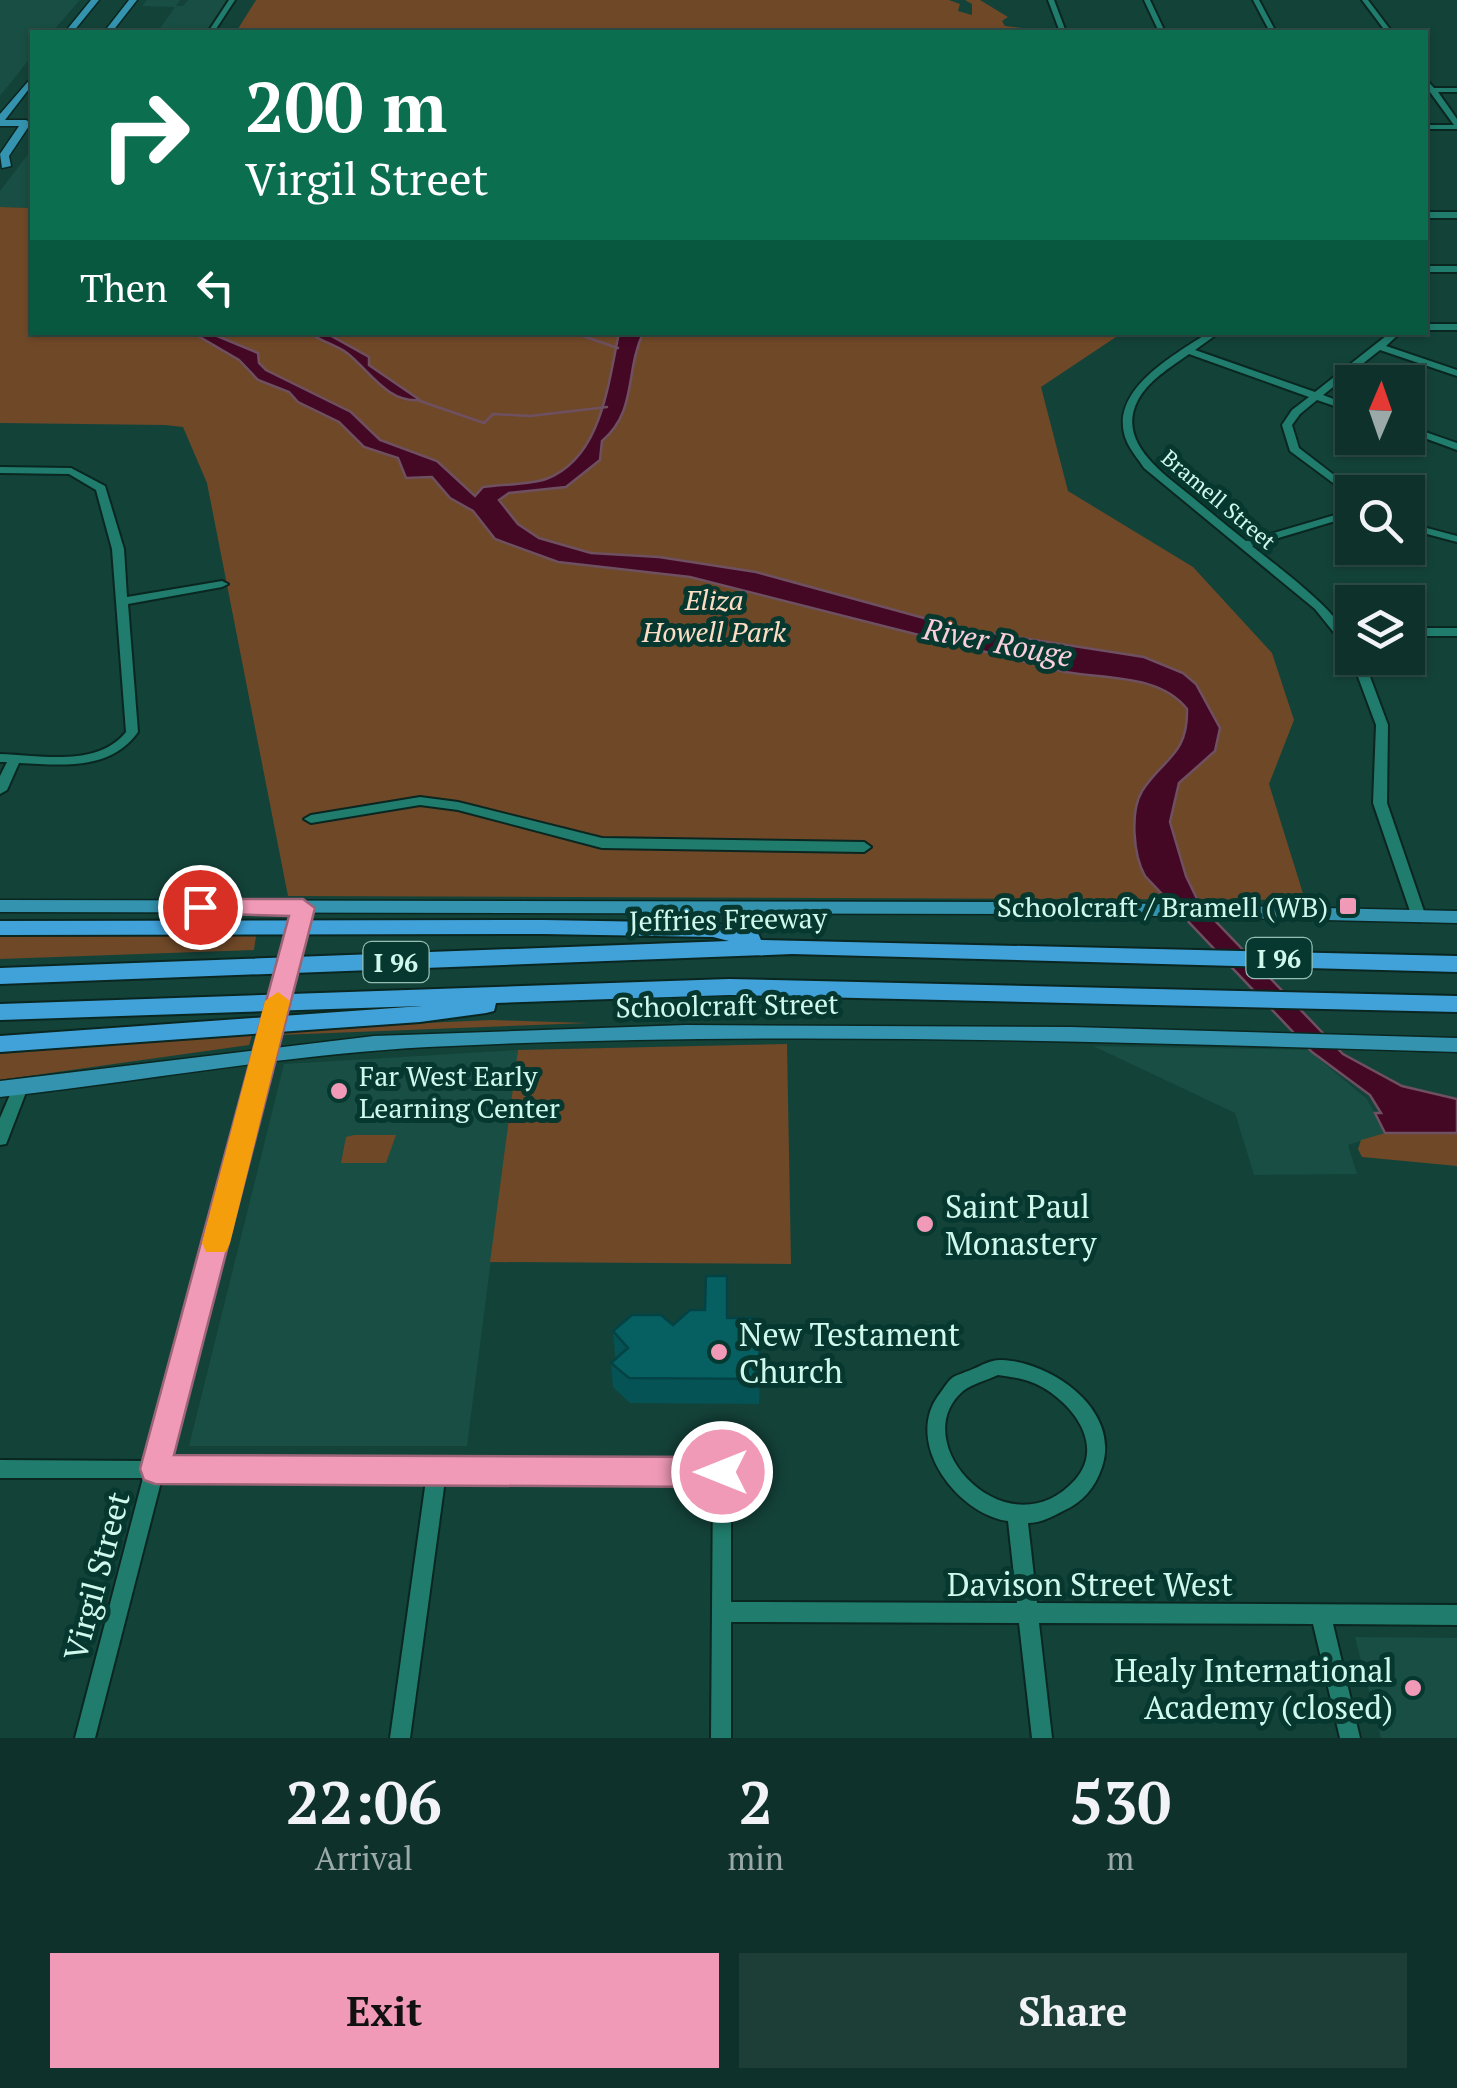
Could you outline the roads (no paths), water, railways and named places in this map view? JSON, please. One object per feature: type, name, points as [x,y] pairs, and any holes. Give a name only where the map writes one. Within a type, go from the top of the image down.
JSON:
[{"type":"highway","points":[[0,928],[694,930],[792,946]]},
{"type":"highway","name":"Jeffries Freeway","points":[[0,976],[792,946],[1457,964]]},
{"type":"highway","name":"I 96","points":[[0,1012],[606,989],[845,988],[1457,1004]]},
{"type":"highway","points":[[0,1044],[216,1025],[420,1014],[606,989]]},
{"type":"main road","points":[[70,30],[95,0]]},
{"type":"main road","points":[[119,18],[123,0]]},
{"type":"main road","points":[[110,30],[133,0]]},
{"type":"main road","points":[[0,122],[30,83]]},
{"type":"main road","points":[[0,122],[26,123],[4,156],[3,170]]},
{"type":"main road","points":[[3,170],[30,135]]},
{"type":"main road","points":[[0,906],[302,912],[1151,910],[1457,918]]},
{"type":"main road","name":"Schoolcraft Street","points":[[10,1088],[266,1044],[738,1032],[1002,1031],[1457,1044]]},
{"type":"street","points":[[212,30],[232,0]]},
{"type":"street","points":[[1051,0],[1062,30]]},
{"type":"street","points":[[1147,0],[1161,30]]},
{"type":"street","points":[[1256,0],[1273,30]]},
{"type":"street","points":[[1365,0],[1388,30]]},
{"type":"street","points":[[1429,90],[1457,90]]},
{"type":"street","points":[[1429,90],[1457,125]]},
{"type":"street","points":[[1428,127],[1457,125]]},
{"type":"street","points":[[1428,215],[1457,215]]},
{"type":"street","points":[[1428,269],[1457,269]]},
{"type":"street","points":[[1428,326],[1457,327]]},
{"type":"street","name":"Bramell Street","points":[[1212,335],[1137,392],[1127,410],[1126,430],[1148,466],[1335,621]]},
{"type":"street","points":[[1335,481],[1301,456],[1287,436],[1289,420],[1393,335]]},
{"type":"street","points":[[1378,346],[1457,373]]},
{"type":"street","points":[[1190,351],[1335,403]]},
{"type":"street","points":[[1425,435],[1457,447]]},
{"type":"street","points":[[0,470],[71,471],[96,483],[116,538],[132,732],[128,739],[99,756],[7,758],[0,790]]},
{"type":"street","points":[[1244,545],[1335,517]]},
{"type":"street","points":[[1425,531],[1457,539]]},
{"type":"street","points":[[122,601],[222,584]]},
{"type":"street","points":[[1425,632],[1457,632]]},
{"type":"street","points":[[1363,675],[1382,725],[1380,803],[1419,916]]},
{"type":"street","points":[[311,820],[420,801],[458,806],[602,844],[864,847]]},
{"type":"street","name":"Virgil Street","points":[[85,1738],[302,912]]},
{"type":"street","points":[[0,1139],[10,1088]]},
{"type":"street","points":[[997,1367],[1028,1370],[1057,1382],[1086,1413],[1093,1432],[1092,1470],[1078,1492],[1045,1511],[1017,1513],[974,1499],[951,1476],[937,1448],[938,1410],[948,1394],[978,1371],[997,1367]]},
{"type":"street","points":[[0,1469],[722,1472],[721,1738]]},
{"type":"street","points":[[400,1738],[437,1470]]},
{"type":"street","points":[[1017,1513],[1042,1738]]},
{"type":"street","name":"Davison Street West","points":[[722,1612],[1457,1615]]},
{"type":"street","points":[[1321,1615],[1350,1738]]},
{"type":"water","name":"River Rouge","points":[[196,335],[215,335],[258,353],[259,363],[266,370],[351,412],[380,440],[437,461],[475,496],[483,487],[539,481],[565,469],[591,437],[599,417],[619,335],[642,335],[626,404],[613,430],[602,441],[600,460],[566,487],[509,493],[499,500],[518,524],[539,538],[591,553],[659,557],[756,572],[964,629],[1144,657],[1183,673],[1196,684],[1220,728],[1215,751],[1179,783],[1170,822],[1186,876],[1200,905],[1343,1054],[1402,1086],[1457,1099],[1457,1133],[1385,1133],[1375,1113],[1381,1113],[1370,1095],[1312,1052],[1145,876],[1136,845],[1138,800],[1179,747],[1186,725],[1187,709],[1162,689],[1065,672],[690,577],[558,562],[495,539],[473,511],[450,498],[432,477],[406,478],[398,458],[364,447],[339,422],[298,402],[289,392],[258,380],[239,360]]},
{"type":"water","points":[[314,335],[330,335],[369,357],[369,365],[420,400],[408,400],[388,391],[347,353]]},
{"type":"waterway","points":[[580,335],[618,348]]},
{"type":"waterway","points":[[420,401],[484,423],[493,414],[530,416],[607,407]]},
{"type":"place","name":"Schoolcraft / Bramell (WB)","points":[[1348,906]]},
{"type":"place","name":"Far West Early Learning Center","points":[[339,1091]]},
{"type":"place","name":"Saint Paul Monastery","points":[[925,1224]]},
{"type":"place","name":"New Testament Church","points":[[719,1352]]},
{"type":"place","name":"Healy International Academy (closed)","points":[[1413,1688]]},
{"type":"park label","name":"Eliza Howell Park","points":[[714,615]]}]
